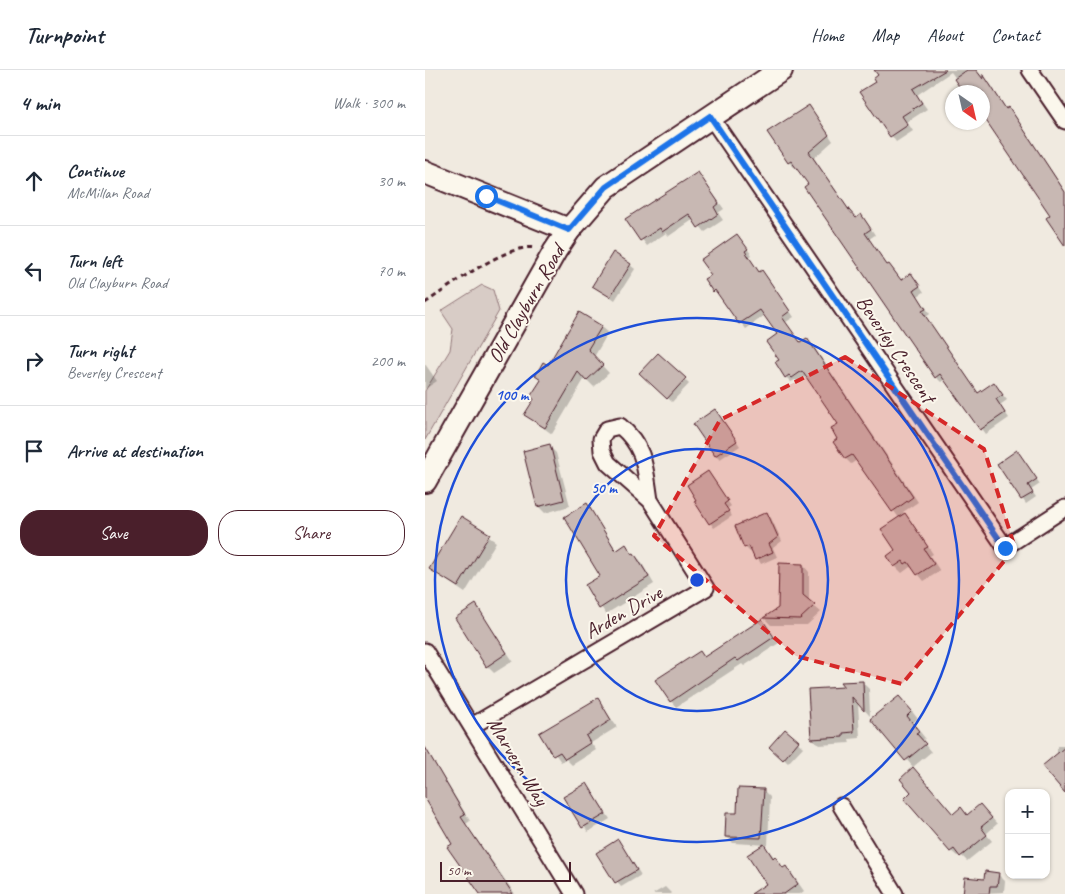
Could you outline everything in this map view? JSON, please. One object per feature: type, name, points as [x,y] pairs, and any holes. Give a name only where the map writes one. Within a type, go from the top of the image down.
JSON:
[{"type":"main road","name":"Old Clayburn Road","points":[[425,481],[555,251],[569,230],[606,187],[781,70]]},
{"type":"main road","points":[[425,172],[569,230]]},
{"type":"street","points":[[1030,70],[1065,121]]},
{"type":"street","name":"Beverley Crescent","points":[[710,116],[1005,548],[1065,508]]},
{"type":"street","name":"Arden Drive","points":[[472,726],[706,588],[650,500],[608,463],[602,451],[601,439],[607,429],[620,426],[638,444],[643,454],[650,500]]},
{"type":"street","name":"Marvern Way","points":[[425,651],[574,894]]},
{"type":"street","points":[[841,806],[895,894]]},
{"type":"path","points":[[425,303],[497,256],[530,246],[555,251]]},
{"type":"highlighted area","points":[[845,357],[984,449],[1015,548],[902,684],[796,656],[654,536],[720,420]]},
{"type":"shaded area","points":[[482,285],[493,290],[499,311],[425,440],[425,391],[450,350],[453,329],[441,311]]},
{"type":"building","points":[[874,70],[946,70],[913,89],[922,103],[902,116],[908,125],[890,137],[859,92],[875,82],[873,79],[878,75]]},
{"type":"building","points":[[967,70],[976,70],[983,79],[983,74],[1006,109],[1009,107],[1065,192],[1065,246],[1046,218],[1050,215],[990,126],[990,85],[958,85],[954,79]]},
{"type":"building","points":[[809,105],[829,135],[809,152],[849,210],[856,218],[861,214],[871,229],[865,233],[887,265],[889,264],[901,280],[911,273],[920,286],[914,290],[926,309],[922,311],[978,393],[994,382],[1003,395],[996,399],[1005,413],[980,430],[940,374],[935,378],[804,187],[808,184],[791,161],[788,163],[767,132]]},
{"type":"building","points":[[698,172],[719,203],[714,207],[718,214],[698,228],[689,214],[662,232],[660,228],[640,241],[625,219]]},
{"type":"building","points":[[737,234],[748,249],[745,251],[759,272],[762,270],[790,311],[782,317],[800,342],[807,338],[913,497],[892,512],[852,455],[845,459],[833,442],[837,439],[831,428],[838,424],[802,371],[792,378],[789,375],[785,378],[775,362],[779,360],[766,342],[777,334],[760,310],[739,324],[715,290],[713,292],[704,279],[711,275],[700,260]]},
{"type":"building","points":[[613,252],[631,264],[610,297],[592,286]]},
{"type":"building","points":[[579,312],[602,326],[588,349],[603,365],[586,381],[578,372],[545,428],[524,415],[534,399],[530,397],[541,380],[535,376],[543,362],[548,365]]},
{"type":"building","points":[[658,353],[686,378],[667,399],[639,373]]},
{"type":"building","points":[[715,409],[737,441],[715,456],[693,424]]},
{"type":"building","points":[[550,444],[564,500],[537,507],[523,451]]},
{"type":"building","points":[[1017,450],[1037,479],[1028,485],[1033,493],[1021,500],[997,464]]},
{"type":"building","points":[[708,471],[728,501],[724,504],[729,511],[709,524],[694,501],[696,500],[687,485]]},
{"type":"building","points":[[587,503],[616,551],[626,544],[649,577],[599,609],[585,585],[600,576],[564,517]]},
{"type":"building","points":[[767,512],[778,537],[769,544],[773,552],[755,560],[749,546],[744,548],[735,526]]},
{"type":"building","points":[[905,513],[928,547],[924,549],[934,564],[917,575],[908,562],[905,564],[903,561],[894,567],[887,556],[895,550],[881,529]]},
{"type":"building","points":[[461,516],[490,534],[458,587],[429,569]]},
{"type":"building","points":[[779,563],[803,564],[803,595],[815,605],[800,619],[763,618],[778,608]]},
{"type":"building","points":[[476,604],[507,653],[486,667],[455,618]]},
{"type":"building","points":[[762,619],[774,637],[738,661],[735,658],[670,702],[655,680],[700,651],[704,657]]},
{"type":"building","points":[[863,681],[864,711],[852,697],[854,732],[843,733],[843,737],[811,739],[808,689],[844,687],[840,682]]},
{"type":"building","points":[[899,696],[912,711],[907,716],[919,731],[916,733],[926,744],[905,761],[870,719]]},
{"type":"building","points":[[598,698],[611,720],[586,736],[590,743],[565,759],[560,752],[553,756],[539,733]]},
{"type":"building","points":[[785,729],[799,741],[783,760],[769,747]]},
{"type":"building","points":[[425,747],[465,815],[461,817],[513,894],[480,894],[447,847],[452,844],[425,798]]},
{"type":"building","points":[[1065,747],[1065,793],[1042,766]]},
{"type":"building","points":[[913,767],[953,814],[961,807],[967,815],[980,804],[992,818],[981,827],[987,835],[960,857],[954,849],[950,852],[904,799],[911,792],[900,779]]},
{"type":"building","points":[[587,783],[606,814],[582,828],[563,797]]},
{"type":"building","points":[[738,788],[764,789],[761,838],[725,837],[726,813],[737,813]]},
{"type":"building","points":[[618,839],[637,870],[615,883],[596,853]]},
{"type":"building","points":[[764,844],[773,858],[775,856],[783,868],[786,866],[798,884],[784,894],[751,894],[766,884],[747,855]]},
{"type":"building","points":[[985,871],[999,873],[997,886],[990,886],[989,894],[963,894],[965,877],[984,879]]},
{"type":"route","points":[[486,196],[569,230],[606,187],[710,116],[1005,548]]}]
